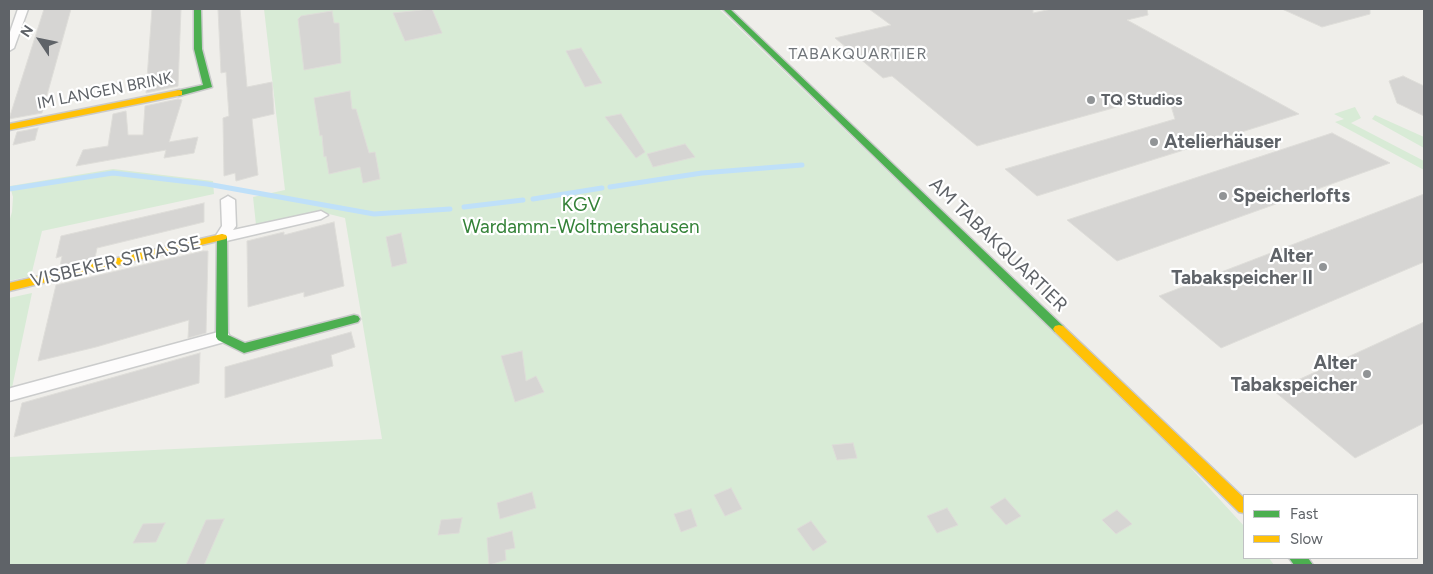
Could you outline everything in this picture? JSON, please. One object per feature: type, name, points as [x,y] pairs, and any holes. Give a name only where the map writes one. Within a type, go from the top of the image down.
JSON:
[{"type":"street","points":[[9,48],[23,9]]},
{"type":"street","name":"IM LANGEN BRINK","points":[[9,127],[208,87],[198,49],[198,9]]},
{"type":"street","name":"AM TABAKQUARTIER","points":[[726,9],[1243,506]]},
{"type":"street","name":"VISBEKER STRASSE","points":[[222,337],[222,237],[229,226],[228,200]]},
{"type":"street","name":"VISBEKER STRASSE","points":[[9,287],[321,215]]},
{"type":"street","points":[[11,395],[222,337],[244,348],[354,319]]},
{"type":"green space","name":"KGV Wardamm-Woltmershausen","points":[[264,9],[719,9],[1157,431],[1243,525],[1243,559],[1270,559],[1274,565],[9,565],[9,457],[382,439],[345,218],[317,211],[256,225],[253,197],[285,190]]},
{"type":"green space","points":[[1355,107],[1361,118],[1351,123],[1424,161],[1424,170],[1335,122],[1344,119],[1334,114]]},
{"type":"green space","points":[[1375,115],[1424,137],[1424,148],[1372,119]]},
{"type":"green space","points":[[113,169],[213,181],[214,194],[42,231],[31,276],[9,281],[9,222],[13,197],[10,186]]},
{"type":"green space","points":[[32,293],[9,402],[9,298]]},
{"type":"building","points":[[44,9],[71,9],[42,113],[9,119]]},
{"type":"building","points":[[152,9],[181,9],[178,86],[146,93]]},
{"type":"building","points":[[218,9],[240,9],[247,87],[272,82],[274,114],[252,119],[258,175],[236,181],[235,173],[224,176],[223,118],[229,116],[226,72],[221,73]]},
{"type":"building","points":[[432,9],[442,33],[405,41],[393,13]]},
{"type":"building","points":[[869,9],[1033,9],[1033,13],[1052,9],[1147,9],[1148,15],[1127,20],[1299,114],[1037,196],[1005,169],[1175,119],[1167,93],[977,146],[892,76],[883,78],[835,38],[891,25]]},
{"type":"building","points":[[1282,9],[1370,9],[1370,14],[1322,27]]},
{"type":"building","points":[[332,11],[334,23],[339,23],[341,63],[304,70],[298,19],[301,16]]},
{"type":"building","points":[[581,48],[602,83],[585,87],[566,51]]},
{"type":"building","points":[[1403,76],[1424,86],[1424,116],[1397,103],[1389,81]]},
{"type":"building","points":[[350,91],[352,109],[356,109],[369,153],[375,152],[380,179],[363,183],[360,167],[329,174],[326,156],[324,157],[322,135],[320,136],[314,98]]},
{"type":"building","points":[[178,99],[182,100],[169,142],[198,137],[194,153],[164,158],[166,150],[76,166],[83,150],[108,146],[113,114],[126,111],[128,135],[143,135],[145,106]]},
{"type":"building","points":[[621,114],[645,152],[636,158],[605,117]]},
{"type":"building","points":[[38,128],[35,140],[13,145],[17,132]]},
{"type":"building","name":"Speicherlofts","points":[[1332,133],[1390,163],[1117,261],[1067,220]]},
{"type":"building","points":[[685,144],[695,157],[653,167],[647,154]]},
{"type":"building","name":"Alter Tabakspeicher II","points":[[1424,194],[1424,262],[1221,348],[1159,296]]},
{"type":"building","points":[[204,203],[204,222],[97,248],[95,258],[60,266],[62,256],[56,258],[61,236]]},
{"type":"building","points":[[334,222],[344,286],[304,297],[304,292],[248,307],[247,241],[284,232],[284,235]]},
{"type":"building","points":[[401,233],[407,263],[392,267],[386,237]]},
{"type":"building","points":[[208,251],[206,333],[188,338],[189,320],[96,347],[38,361],[56,285]]},
{"type":"building","name":"Alter Tabakspeicher","points":[[1424,322],[1424,423],[1355,458],[1274,391]]},
{"type":"building","points":[[351,332],[355,347],[331,355],[333,366],[225,398],[225,367]]},
{"type":"building","points":[[522,351],[526,381],[536,376],[544,392],[515,402],[501,356]]},
{"type":"building","points":[[200,353],[199,383],[14,437],[22,403]]},
{"type":"building","points":[[853,443],[857,458],[837,460],[832,445]]},
{"type":"building","points":[[731,488],[742,509],[725,516],[714,495]]},
{"type":"building","points":[[532,492],[536,508],[500,519],[497,503]]},
{"type":"building","points":[[1005,498],[1021,516],[1006,525],[990,507]]},
{"type":"building","points":[[947,508],[958,525],[937,533],[927,516]]},
{"type":"building","points":[[691,509],[697,526],[681,532],[674,514]]},
{"type":"building","points":[[1117,510],[1132,524],[1116,534],[1102,520]]},
{"type":"building","points":[[462,518],[459,533],[438,535],[441,520]]},
{"type":"building","points":[[224,519],[204,565],[186,565],[206,520]]},
{"type":"building","points":[[811,521],[827,542],[813,551],[797,529]]},
{"type":"building","points":[[165,523],[156,542],[133,543],[143,524]]},
{"type":"building","points":[[512,531],[515,548],[505,550],[506,560],[489,565],[487,538]]},
{"type":"waterway","points":[[610,187],[702,173],[802,165]]},
{"type":"waterway","points":[[9,189],[113,173],[207,184],[374,214],[450,209]]},
{"type":"waterway","points":[[533,199],[602,188]]},
{"type":"waterway","points":[[464,207],[523,200]]},
{"type":"traffic: fast","points":[[179,93],[208,87],[198,49],[197,9]]},
{"type":"traffic: fast","points":[[726,9],[1059,329]]},
{"type":"traffic: fast","points":[[222,237],[222,337],[244,348],[354,319]]},
{"type":"traffic: fast","points":[[1298,559],[1305,565]]},
{"type":"traffic: slow","points":[[9,127],[179,93]]},
{"type":"traffic: slow","points":[[9,287],[222,237]]},
{"type":"traffic: slow","points":[[1059,329],[1243,506]]},
{"type":"place","name":"TQ Studios","points":[[1091,100]]},
{"type":"place","name":"Atelierhäuser","points":[[1154,142]]},
{"type":"place","name":"Speicherlofts","points":[[1223,196]]},
{"type":"place","name":"Alter Tabakspeicher II","points":[[1323,267]]},
{"type":"place","name":"Alter Tabakspeicher","points":[[1367,374]]},
{"type":"district","name":"TABAKQUARTIER","points":[[858,54]]}]
